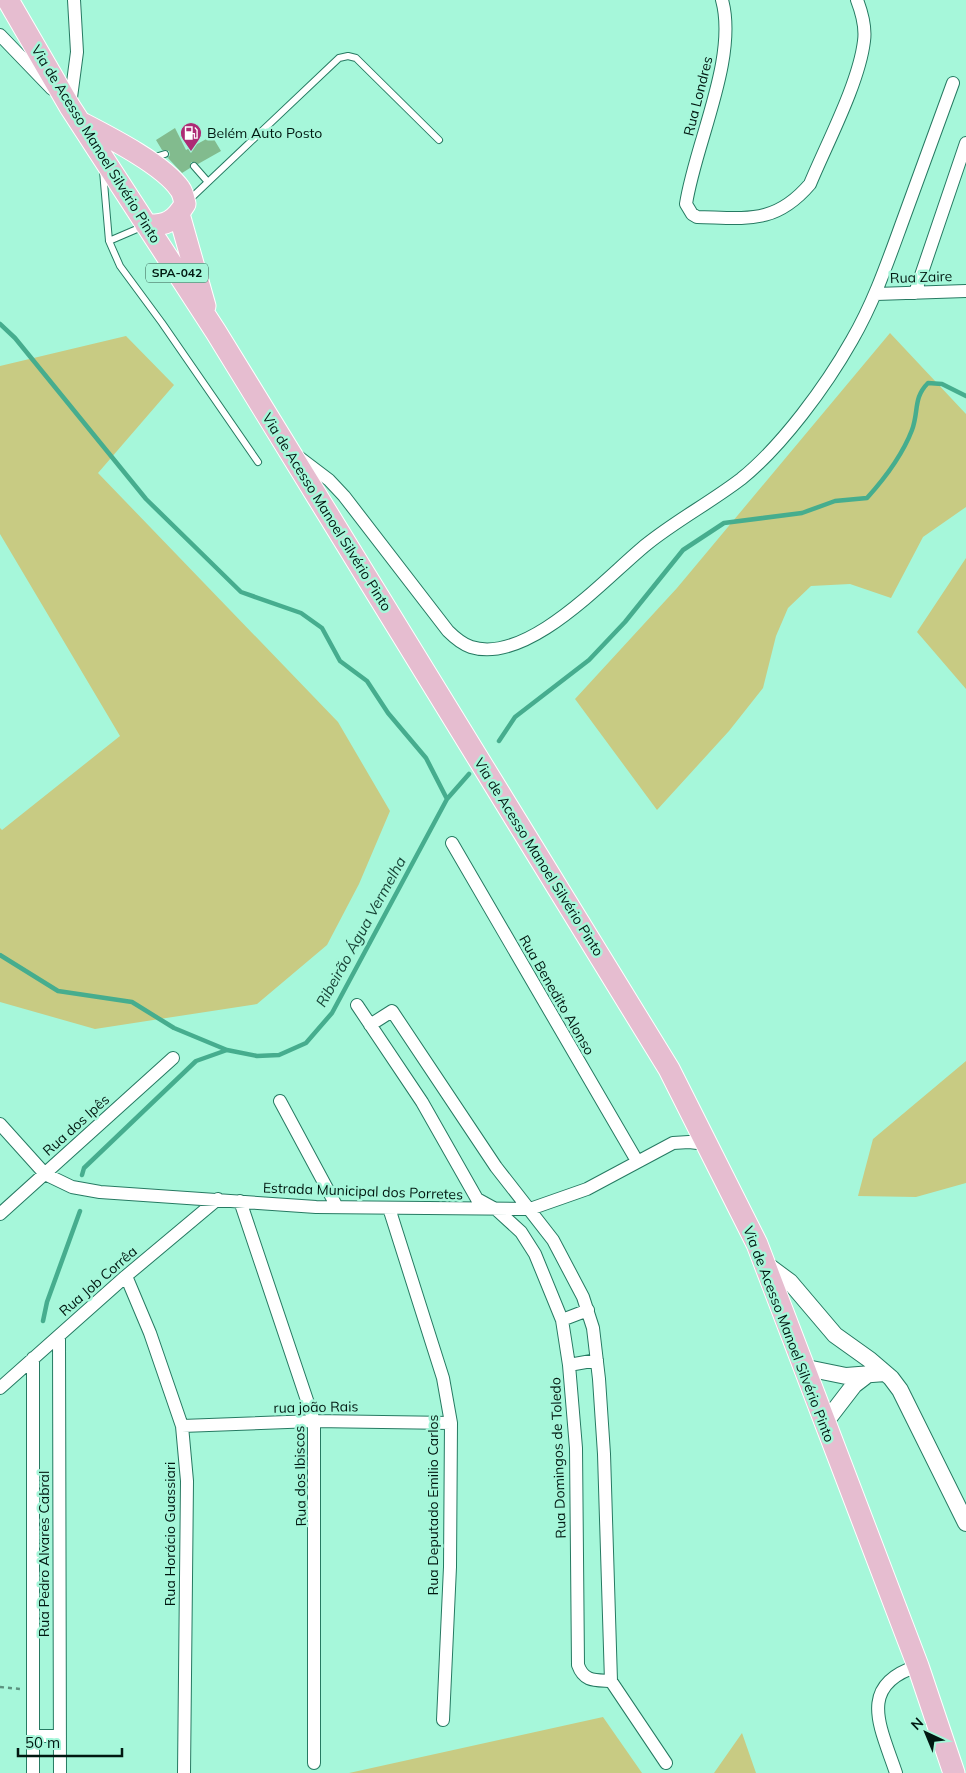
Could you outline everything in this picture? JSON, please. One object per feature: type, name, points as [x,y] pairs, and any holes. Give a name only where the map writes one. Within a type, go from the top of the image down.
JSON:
[{"type":"main road","name":"Via de Acesso Manoel Silvério Pinto","points":[[8,0],[74,114],[289,450],[656,1048],[757,1244],[802,1367],[918,1666],[954,1773]]},
{"type":"main road","points":[[74,114],[120,143],[155,157],[181,191],[182,209],[208,321]]},
{"type":"main road","points":[[146,225],[160,226],[172,222],[182,209]]},
{"type":"street","points":[[74,0],[77,52],[74,114]]},
{"type":"street","name":"Rua Londres","points":[[722,0],[726,14],[724,56],[687,198],[687,208],[697,217],[748,218],[769,214],[784,209],[799,197],[810,184],[852,85],[862,55],[864,25],[857,0]]},
{"type":"street","points":[[0,4],[34,45]]},
{"type":"street","points":[[0,35],[74,114]]},
{"type":"street","points":[[289,450],[310,464],[344,496],[448,631],[460,642],[472,647],[485,649],[524,640],[558,621],[646,544],[754,468],[799,417],[852,340],[876,294],[953,83]]},
{"type":"street","points":[[916,293],[966,144]]},
{"type":"street","name":"Rua Zaire","points":[[876,294],[966,291]]},
{"type":"street","name":"Rua Benedito Alonso","points":[[452,843],[637,1161]]},
{"type":"street","name":"Rua Domingos de Toledo","points":[[357,1005],[422,1102],[477,1199],[497,1210],[521,1232],[535,1254],[562,1320],[569,1365],[576,1448],[578,1665],[583,1676],[589,1680],[611,1681]]},
{"type":"street","points":[[370,1025],[392,1011],[496,1167],[553,1240],[568,1266],[588,1310],[593,1328],[597,1360],[604,1454],[611,1681],[666,1764]]},
{"type":"street","name":"Rua dos Ipês","points":[[0,1214],[172,1058]]},
{"type":"street","points":[[280,1101],[337,1207]]},
{"type":"street","name":"Estrada Municipal dos Porretes","points":[[0,1124],[45,1174],[72,1187],[100,1192],[337,1207],[530,1209],[587,1189],[673,1143],[706,1144]]},
{"type":"street","name":"Rua Job Corrêa","points":[[0,1388],[126,1276],[218,1199]]},
{"type":"street","name":"Rua dos Ibiscos","points":[[240,1201],[314,1421],[316,1455],[314,1763]]},
{"type":"street","name":"Rua Deputado Emilio Carlos","points":[[389,1208],[444,1378],[451,1423],[450,1567],[443,1720]]},
{"type":"street","points":[[763,1262],[790,1282],[838,1339],[885,1373],[900,1390],[966,1523]]},
{"type":"street","name":"Rua Horácio Guassiari","points":[[126,1276],[150,1334],[182,1426],[187,1481],[184,1773]]},
{"type":"street","points":[[562,1320],[588,1310]]},
{"type":"street","name":"Rua Pedro Alvares Cabral","points":[[59,1336],[60,1773]]},
{"type":"street","name":"Rua Pedro Alvares Cabral","points":[[33,1358],[33,1773]]},
{"type":"street","points":[[569,1365],[597,1360]]},
{"type":"street","points":[[802,1367],[846,1376],[885,1373]]},
{"type":"street","points":[[824,1424],[854,1385],[867,1375]]},
{"type":"street","name":"rua joão Rais","points":[[182,1426],[314,1421],[451,1423]]},
{"type":"street","points":[[896,1773],[879,1720],[879,1698],[891,1677],[918,1666]]},
{"type":"street","points":[[33,1736],[60,1736]]},
{"type":"lane","points":[[182,209],[339,58],[348,56],[356,58],[439,140]]},
{"type":"lane","points":[[102,157],[109,241],[120,266],[162,323],[230,425],[258,462]]},
{"type":"lane","points":[[194,166],[208,182]]},
{"type":"lane","points":[[109,241],[146,225]]},
{"type":"path","points":[[0,1687],[32,1689]]},
{"type":"green space","points":[[890,333],[966,414],[966,507],[923,537],[891,598],[850,584],[811,586],[788,608],[776,636],[763,688],[729,731],[657,810],[575,699],[677,588]]},
{"type":"green space","points":[[126,336],[174,385],[98,473],[338,722],[390,811],[359,884],[327,945],[257,1004],[95,1029],[0,1002],[0,828],[2,830],[120,736],[0,534],[0,366]]},
{"type":"green space","points":[[966,558],[966,689],[917,632]]},
{"type":"green space","points":[[966,1061],[966,1183],[916,1197],[858,1196],[873,1139]]},
{"type":"green space","points":[[603,1717],[642,1773],[349,1773]]},
{"type":"green space","points":[[742,1733],[756,1773],[714,1773]]},
{"type":"building","name":"Belém Auto Posto","points":[[175,128],[186,150],[212,136],[221,151],[198,164],[191,162],[190,168],[182,173],[168,158],[170,155],[169,151],[162,150],[156,140]]},
{"type":"waterway","points":[[0,324],[15,338],[146,499],[241,592],[301,613],[322,628],[340,661],[367,681],[388,713],[426,758],[447,799]]},
{"type":"waterway","name":"Ribeirão Água Vermelha","points":[[499,741],[515,717],[589,660],[625,622],[683,550],[724,523],[802,513],[835,501],[867,498],[887,474],[903,449],[912,430],[918,399],[928,383],[942,384],[966,396]]},
{"type":"waterway","name":"Ribeirão Água Vermelha","points":[[82,1175],[84,1168],[196,1061],[227,1050],[257,1056],[279,1055],[306,1043],[332,1013],[447,799],[469,774]]},
{"type":"waterway","points":[[0,955],[58,991],[132,1002],[174,1028],[227,1050]]},
{"type":"waterway","name":"Ribeirão Água Vermelha","points":[[43,1321],[47,1302],[80,1211]]},
{"type":"place","name":"Belém Auto Posto","points":[[191,152]]}]
